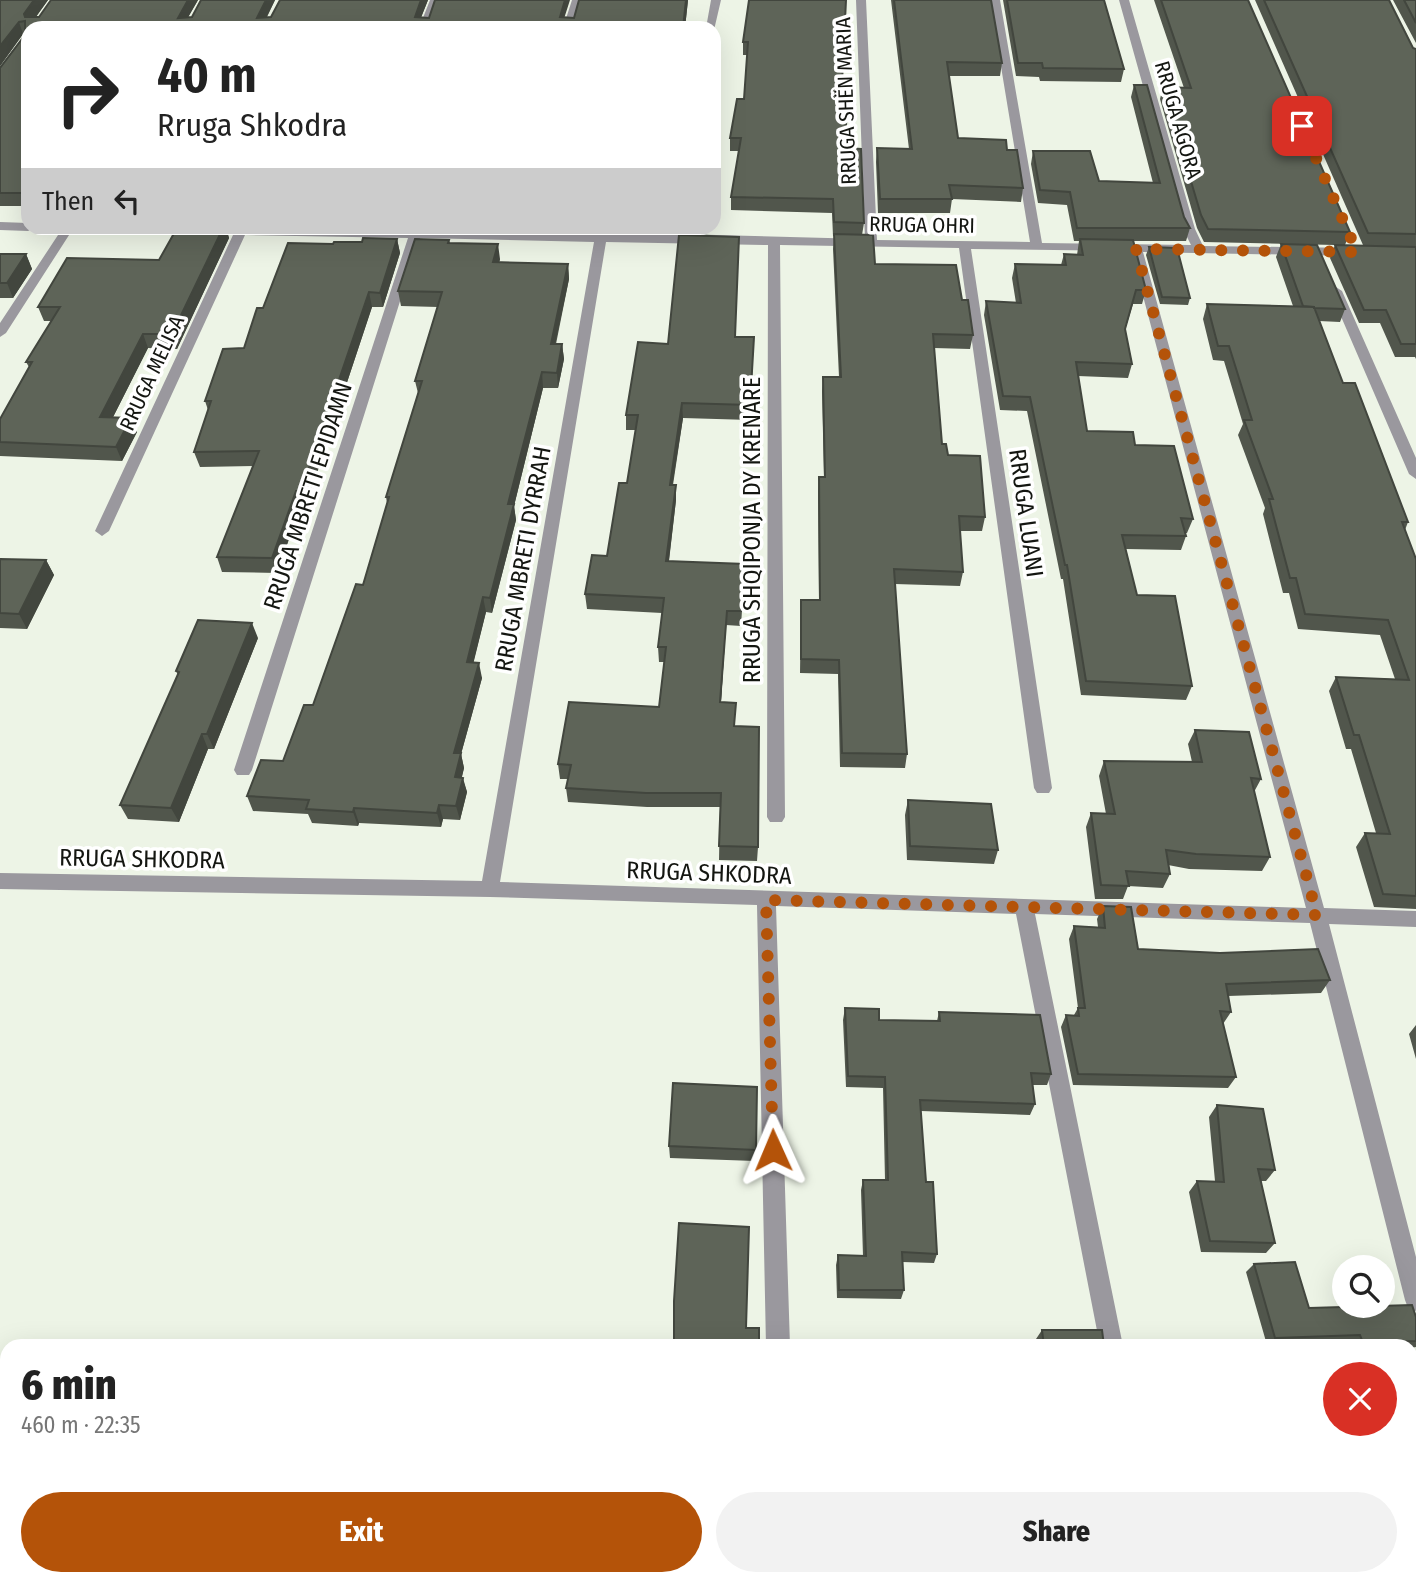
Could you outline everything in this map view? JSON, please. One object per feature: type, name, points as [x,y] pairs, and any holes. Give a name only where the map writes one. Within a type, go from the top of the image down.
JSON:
[{"type":"street","points":[[427,21],[435,0]]},
{"type":"street","points":[[570,21],[577,0]]},
{"type":"street","points":[[712,21],[716,0]]},
{"type":"street","name":"RRUGA SHËN MARIA","points":[[861,0],[871,243]]},
{"type":"street","points":[[995,0],[1037,246]]},
{"type":"street","name":"RRUGA AGORA","points":[[1124,0],[1189,229],[1199,249]]},
{"type":"street","points":[[0,226],[21,227]]},
{"type":"street","points":[[0,333],[63,235]]},
{"type":"street","name":"RRUGA MELISA","points":[[102,531],[239,235]]},
{"type":"street","name":"RRUGA OHRI","points":[[404,235],[438,235]]},
{"type":"street","name":"RRUGA OHRI","points":[[577,235],[620,235]]},
{"type":"street","name":"RRUGA OHRI","points":[[708,235],[775,242],[1199,249],[1323,263],[1363,252],[1352,239]]},
{"type":"street","name":"RRUGA MBRETI EPIDAMN","points":[[243,770],[415,236]]},
{"type":"street","name":"RRUGA MBRETI DYRRAH","points":[[489,889],[601,236]]},
{"type":"street","name":"RRUGA SHQIPONJA DY KRENARE","points":[[775,242],[776,817]]},
{"type":"street","name":"RRUGA LUANI","points":[[964,244],[1043,788]]},
{"type":"street","points":[[1136,249],[1317,915],[1416,1300]]},
{"type":"street","points":[[1323,263],[1416,474]]},
{"type":"street","name":"RRUGA SHKODRA","points":[[0,881],[489,889],[1416,919]]},
{"type":"street","points":[[766,900],[778,1339]]},
{"type":"street","points":[[1024,907],[1111,1339]]},
{"type":"building","points":[[0,0],[34,0],[24,14],[25,17],[39,17],[51,0],[188,0],[178,18],[192,17],[201,0],[266,0],[257,18],[271,17],[280,0],[421,0],[415,17],[429,18],[435,0],[565,0],[560,17],[574,18],[579,0],[686,0],[684,21],[21,21],[0,46]]},
{"type":"building","points":[[749,0],[846,0],[841,104],[847,104],[845,148],[861,149],[864,223],[834,222],[833,199],[731,197],[741,138],[730,138],[737,99],[744,99],[748,42],[743,42]]},
{"type":"building","points":[[894,0],[991,0],[1002,63],[947,62],[958,138],[1006,140],[1007,150],[1017,150],[1023,188],[949,185],[952,199],[880,199],[877,148],[912,149]]},
{"type":"building","points":[[1007,0],[1104,0],[1124,69],[1043,68],[1042,63],[1018,63]]},
{"type":"building","points":[[1161,0],[1248,0],[1350,232],[1208,229],[1201,215],[1163,87],[1191,88]]},
{"type":"building","points":[[1264,0],[1389,0],[1413,48],[1416,49],[1416,234],[1368,233]]},
{"type":"building","points":[[1404,0],[1416,0],[1416,23]]},
{"type":"building","points":[[21,40],[21,193],[0,193],[0,68]]},
{"type":"building","points":[[1134,85],[1147,85],[1184,217],[1190,228],[1077,228],[1070,192],[1040,190],[1033,151],[1090,151],[1099,181],[1160,183]]},
{"type":"building","points":[[834,234],[873,235],[875,264],[956,265],[962,300],[968,300],[973,335],[933,334],[942,444],[946,444],[948,455],[980,456],[985,517],[959,516],[963,572],[894,569],[907,754],[842,753],[839,660],[801,659],[801,600],[820,600],[819,477],[825,477],[823,377],[841,377]]},
{"type":"building","points":[[173,235],[220,235],[172,334],[143,334],[100,417],[131,418],[116,447],[0,442],[0,419],[32,362],[26,362],[60,307],[38,307],[67,258],[159,260]]},
{"type":"building","points":[[679,235],[739,237],[735,337],[754,337],[750,405],[682,403],[670,485],[676,485],[666,561],[745,564],[741,611],[727,611],[720,702],[736,703],[734,726],[759,727],[758,847],[719,846],[721,793],[646,793],[566,788],[571,765],[558,764],[569,702],[659,707],[666,647],[658,647],[664,598],[585,594],[592,555],[607,556],[619,483],[627,483],[638,415],[626,415],[638,342],[668,344]]},
{"type":"building","points":[[363,238],[397,239],[380,293],[369,292],[301,491],[296,491],[272,558],[217,557],[259,451],[194,452],[211,401],[205,401],[223,349],[244,348],[257,308],[263,308],[288,243],[333,244],[362,242]]},
{"type":"building","points":[[415,239],[498,244],[493,262],[568,264],[551,344],[562,344],[557,373],[542,372],[508,504],[514,504],[490,598],[483,597],[467,662],[479,663],[454,753],[461,753],[455,777],[463,778],[456,806],[439,805],[437,813],[354,808],[353,812],[306,809],[309,800],[247,796],[261,760],[283,761],[304,705],[313,705],[356,584],[363,585],[389,497],[386,497],[422,381],[415,381],[442,292],[398,291]]},
{"type":"building","points":[[1080,239],[1133,240],[1146,290],[1136,290],[1125,329],[1132,364],[1076,362],[1087,431],[1133,432],[1135,445],[1174,446],[1193,519],[1181,518],[1186,536],[1122,535],[1137,595],[1175,596],[1192,686],[1086,681],[1067,565],[1030,397],[1003,396],[986,301],[1021,303],[1015,264],[1066,265],[1064,254],[1083,255]]},
{"type":"building","points":[[1281,244],[1317,245],[1345,309],[1303,306]]},
{"type":"building","points":[[1335,245],[1416,247],[1416,344],[1401,344],[1386,310],[1364,310]]},
{"type":"building","points":[[1149,247],[1177,248],[1190,298],[1162,297]]},
{"type":"building","points":[[0,254],[26,254],[7,283],[0,283]]},
{"type":"building","points":[[1207,304],[1314,307],[1343,383],[1355,383],[1408,522],[1402,522],[1416,559],[1416,896],[1383,894],[1365,833],[1390,834],[1359,735],[1354,735],[1336,677],[1409,680],[1388,620],[1305,614],[1296,578],[1290,578],[1269,499],[1273,499],[1244,420],[1252,420],[1229,346],[1218,346]]},
{"type":"building","points":[[0,559],[46,560],[19,614],[0,613]]},
{"type":"building","points":[[198,620],[252,623],[207,734],[202,734],[171,808],[120,805],[179,672],[176,671]]},
{"type":"building","points":[[1195,730],[1249,732],[1261,779],[1251,778],[1270,857],[1166,850],[1170,874],[1126,871],[1129,886],[1101,885],[1091,813],[1115,814],[1104,761],[1202,762]]},
{"type":"building","points":[[908,800],[991,804],[998,850],[910,846]]},
{"type":"building","points":[[1103,906],[1131,907],[1138,949],[1220,953],[1318,949],[1330,980],[1226,984],[1231,1012],[1220,1011],[1236,1077],[1078,1074],[1066,1015],[1079,1016],[1078,1008],[1085,1008],[1074,926],[1105,928]]},
{"type":"building","points":[[845,1008],[879,1009],[879,1020],[940,1021],[939,1012],[1040,1015],[1051,1074],[1031,1073],[1035,1104],[920,1100],[926,1182],[933,1182],[937,1254],[902,1252],[904,1290],[839,1290],[838,1255],[866,1256],[863,1180],[888,1180],[885,1077],[848,1076]]},
{"type":"building","points":[[673,1083],[757,1087],[756,1150],[669,1146]]},
{"type":"building","points":[[1217,1105],[1263,1109],[1275,1170],[1258,1169],[1275,1243],[1210,1241],[1197,1181],[1224,1182]]},
{"type":"building","points":[[679,1223],[749,1227],[746,1328],[759,1328],[759,1339],[674,1339]]},
{"type":"building","points":[[1295,1262],[1309,1308],[1332,1307],[1332,1318],[1395,1318],[1395,1305],[1412,1305],[1416,1317],[1416,1339],[1362,1339],[1360,1335],[1275,1338],[1254,1264]]},
{"type":"building","points":[[1042,1330],[1102,1330],[1103,1339],[1043,1339]]},
{"type":"route","points":[[773,1150],[766,900],[1317,915],[1136,249],[1357,252],[1302,126]]}]
